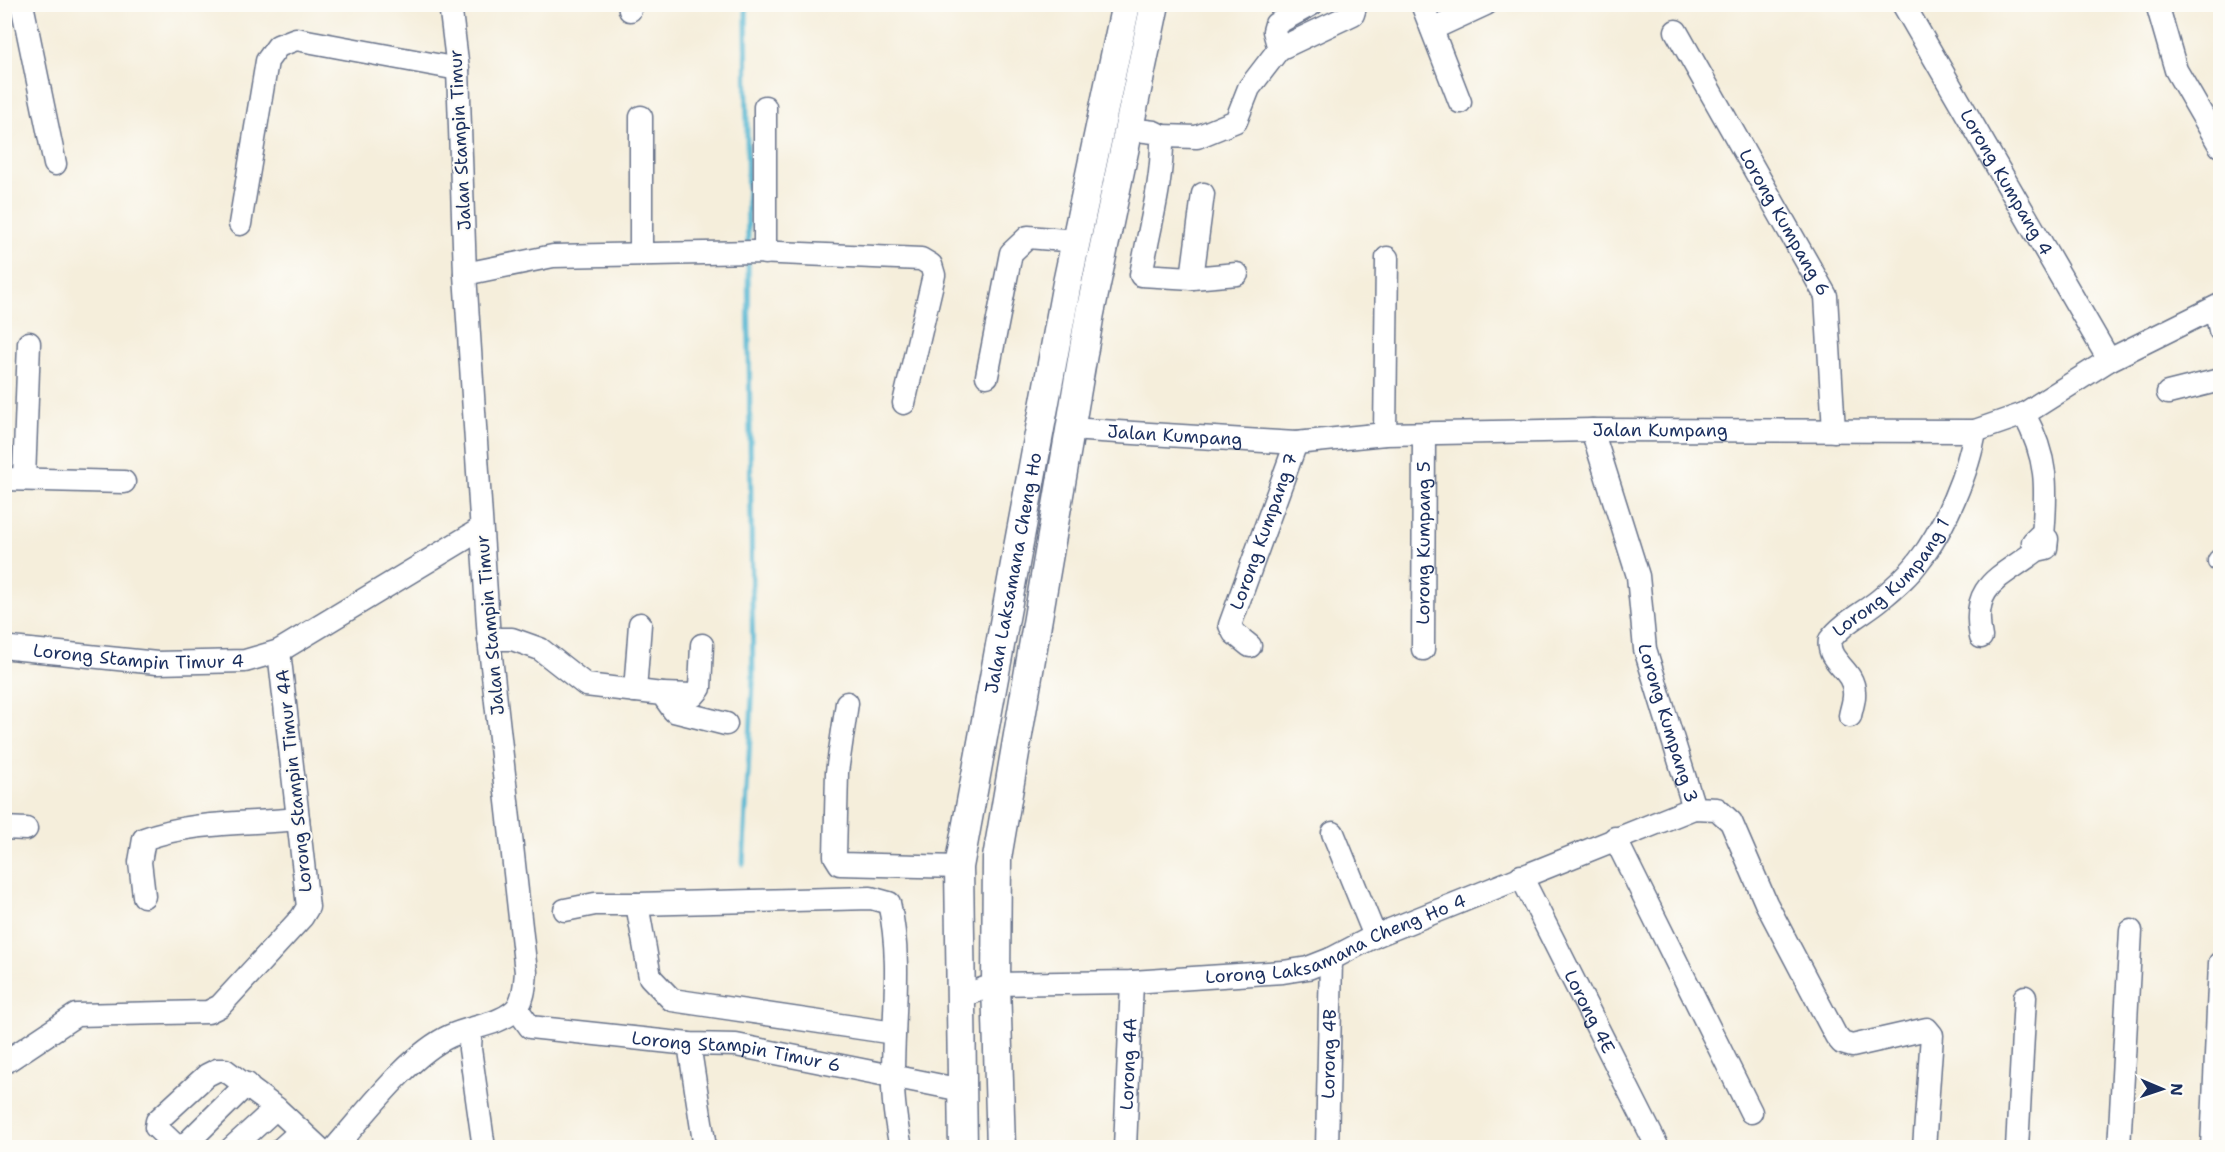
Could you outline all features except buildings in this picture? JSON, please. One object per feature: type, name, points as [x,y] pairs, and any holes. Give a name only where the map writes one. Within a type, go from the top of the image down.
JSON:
[{"type":"main road","name":"Jalan Laksamana Cheng Ho","points":[[963,1148],[963,996],[959,867],[1076,241],[1126,4]]},
{"type":"main road","name":"Jalan Laksamana Cheng Ho","points":[[1001,1148],[996,984],[997,858],[1022,723],[1090,313],[1155,4]]},
{"type":"street","points":[[22,4],[55,164]]},
{"type":"street","name":"Jalan Stampin Timur","points":[[450,4],[458,69],[465,274],[489,639],[525,954],[524,991],[517,1009]]},
{"type":"street","points":[[1280,49],[1274,31],[1276,24],[1312,4]]},
{"type":"street","points":[[1129,129],[1154,132],[1162,136],[1197,137],[1236,122],[1249,88],[1280,49],[1353,14],[1356,4]]},
{"type":"street","points":[[1422,4],[1460,102]]},
{"type":"street","points":[[1432,29],[1486,4]]},
{"type":"street","name":"Lorong Kumpang 4","points":[[1903,4],[2109,360]]},
{"type":"street","points":[[2157,4],[2176,70],[2220,146]]},
{"type":"street","name":"Lorong Kumpang 6","points":[[1676,31],[1826,296],[1834,431]]},
{"type":"street","points":[[240,224],[267,61],[278,46],[297,39],[458,69]]},
{"type":"street","points":[[760,252],[765,107]]},
{"type":"street","points":[[641,254],[642,117]]},
{"type":"street","points":[[1162,136],[1161,184],[1153,210],[1141,275],[1192,278],[1237,274]]},
{"type":"street","points":[[1192,278],[1203,194]]},
{"type":"street","points":[[987,376],[1011,253],[1028,237],[1076,241]]},
{"type":"street","points":[[465,274],[553,256],[760,252],[921,259],[932,265],[934,275],[904,403]]},
{"type":"street","points":[[1385,434],[1387,258]]},
{"type":"street","name":"Jalan Kumpang","points":[[1069,429],[1296,443],[1385,434],[1592,430],[1975,431],[2024,414],[2109,360],[2219,314]]},
{"type":"street","points":[[29,343],[14,479],[124,482]]},
{"type":"street","points":[[2168,393],[2220,380]]},
{"type":"street","points":[[1981,637],[1977,615],[1981,597],[1994,580],[2040,543],[2045,467],[2036,436],[2024,414]]},
{"type":"street","name":"Lorong Kumpang 3","points":[[1592,430],[1638,576],[1646,649],[1694,808],[1717,809],[1731,822],[1766,903],[1836,1036],[1842,1042],[1852,1046],[1927,1029],[1932,1035],[1924,1148]]},
{"type":"street","name":"Lorong Kumpang 1","points":[[1850,716],[1854,692],[1853,683],[1848,673],[1831,655],[1830,640],[1835,633],[1884,596],[1920,561],[1932,542],[1969,464],[1975,431]]},
{"type":"street","name":"Lorong Kumpang 5","points":[[1423,650],[1424,434]]},
{"type":"street","name":"Lorong Kumpang 7","points":[[1250,646],[1234,633],[1230,625],[1296,443]]},
{"type":"street","name":"Lorong Stampin Timur 4","points":[[6,648],[157,663],[245,661],[279,651],[481,529]]},
{"type":"street","points":[[635,691],[640,624]]},
{"type":"street","points":[[489,639],[512,639],[540,649],[586,684],[662,694],[694,695],[700,688],[702,645]]},
{"type":"street","name":"Lorong Stampin Timur 4A","points":[[4,1063],[76,1016],[208,1012],[219,1006],[302,917],[308,907],[279,651]]},
{"type":"street","points":[[662,694],[674,711],[726,724]]},
{"type":"street","points":[[847,703],[837,772],[835,856],[840,864],[959,867]]},
{"type":"street","name":"Lorong Laksamana Cheng Ho 4","points":[[963,996],[996,984],[1132,982],[1283,972],[1308,968],[1375,936],[1694,808]]},
{"type":"street","points":[[144,896],[140,862],[144,839],[169,830],[195,826],[298,819]]},
{"type":"street","points":[[1333,833],[1375,936]]},
{"type":"street","points":[[1615,838],[1751,1112]]},
{"type":"street","name":"Lorong 4E","points":[[1521,876],[1658,1148]]},
{"type":"street","points":[[565,910],[595,904],[871,898],[889,903],[896,930],[892,1076],[894,1111],[901,1148]]},
{"type":"street","points":[[637,904],[650,977],[672,1000],[894,1033]]},
{"type":"street","points":[[2119,1148],[2131,931]]},
{"type":"street","name":"Lorong 4B","points":[[1327,1148],[1331,959]]},
{"type":"street","points":[[2212,1148],[2220,963]]},
{"type":"street","name":"Lorong 4A","points":[[1125,1148],[1132,982]]},
{"type":"street","points":[[2017,1148],[2025,997]]},
{"type":"street","points":[[335,1148],[414,1062],[449,1036],[502,1019],[517,1009]]},
{"type":"street","name":"Lorong Stampin Timur 6","points":[[517,1009],[530,1027],[688,1044],[736,1045],[962,1090]]},
{"type":"street","points":[[471,1029],[470,1049],[484,1148]]},
{"type":"street","points":[[688,1044],[705,1148]]},
{"type":"street","points":[[178,1148],[156,1127],[157,1121],[207,1075],[217,1070],[225,1070],[247,1084],[319,1148]]},
{"type":"street","points":[[182,1148],[247,1084]]},
{"type":"street","points":[[232,1148],[276,1108]]},
{"type":"street","points":[[282,1148],[301,1131]]},
{"type":"waterway","points":[[746,4],[748,246]]},
{"type":"waterway","points":[[743,864],[753,682],[748,258]]}]
